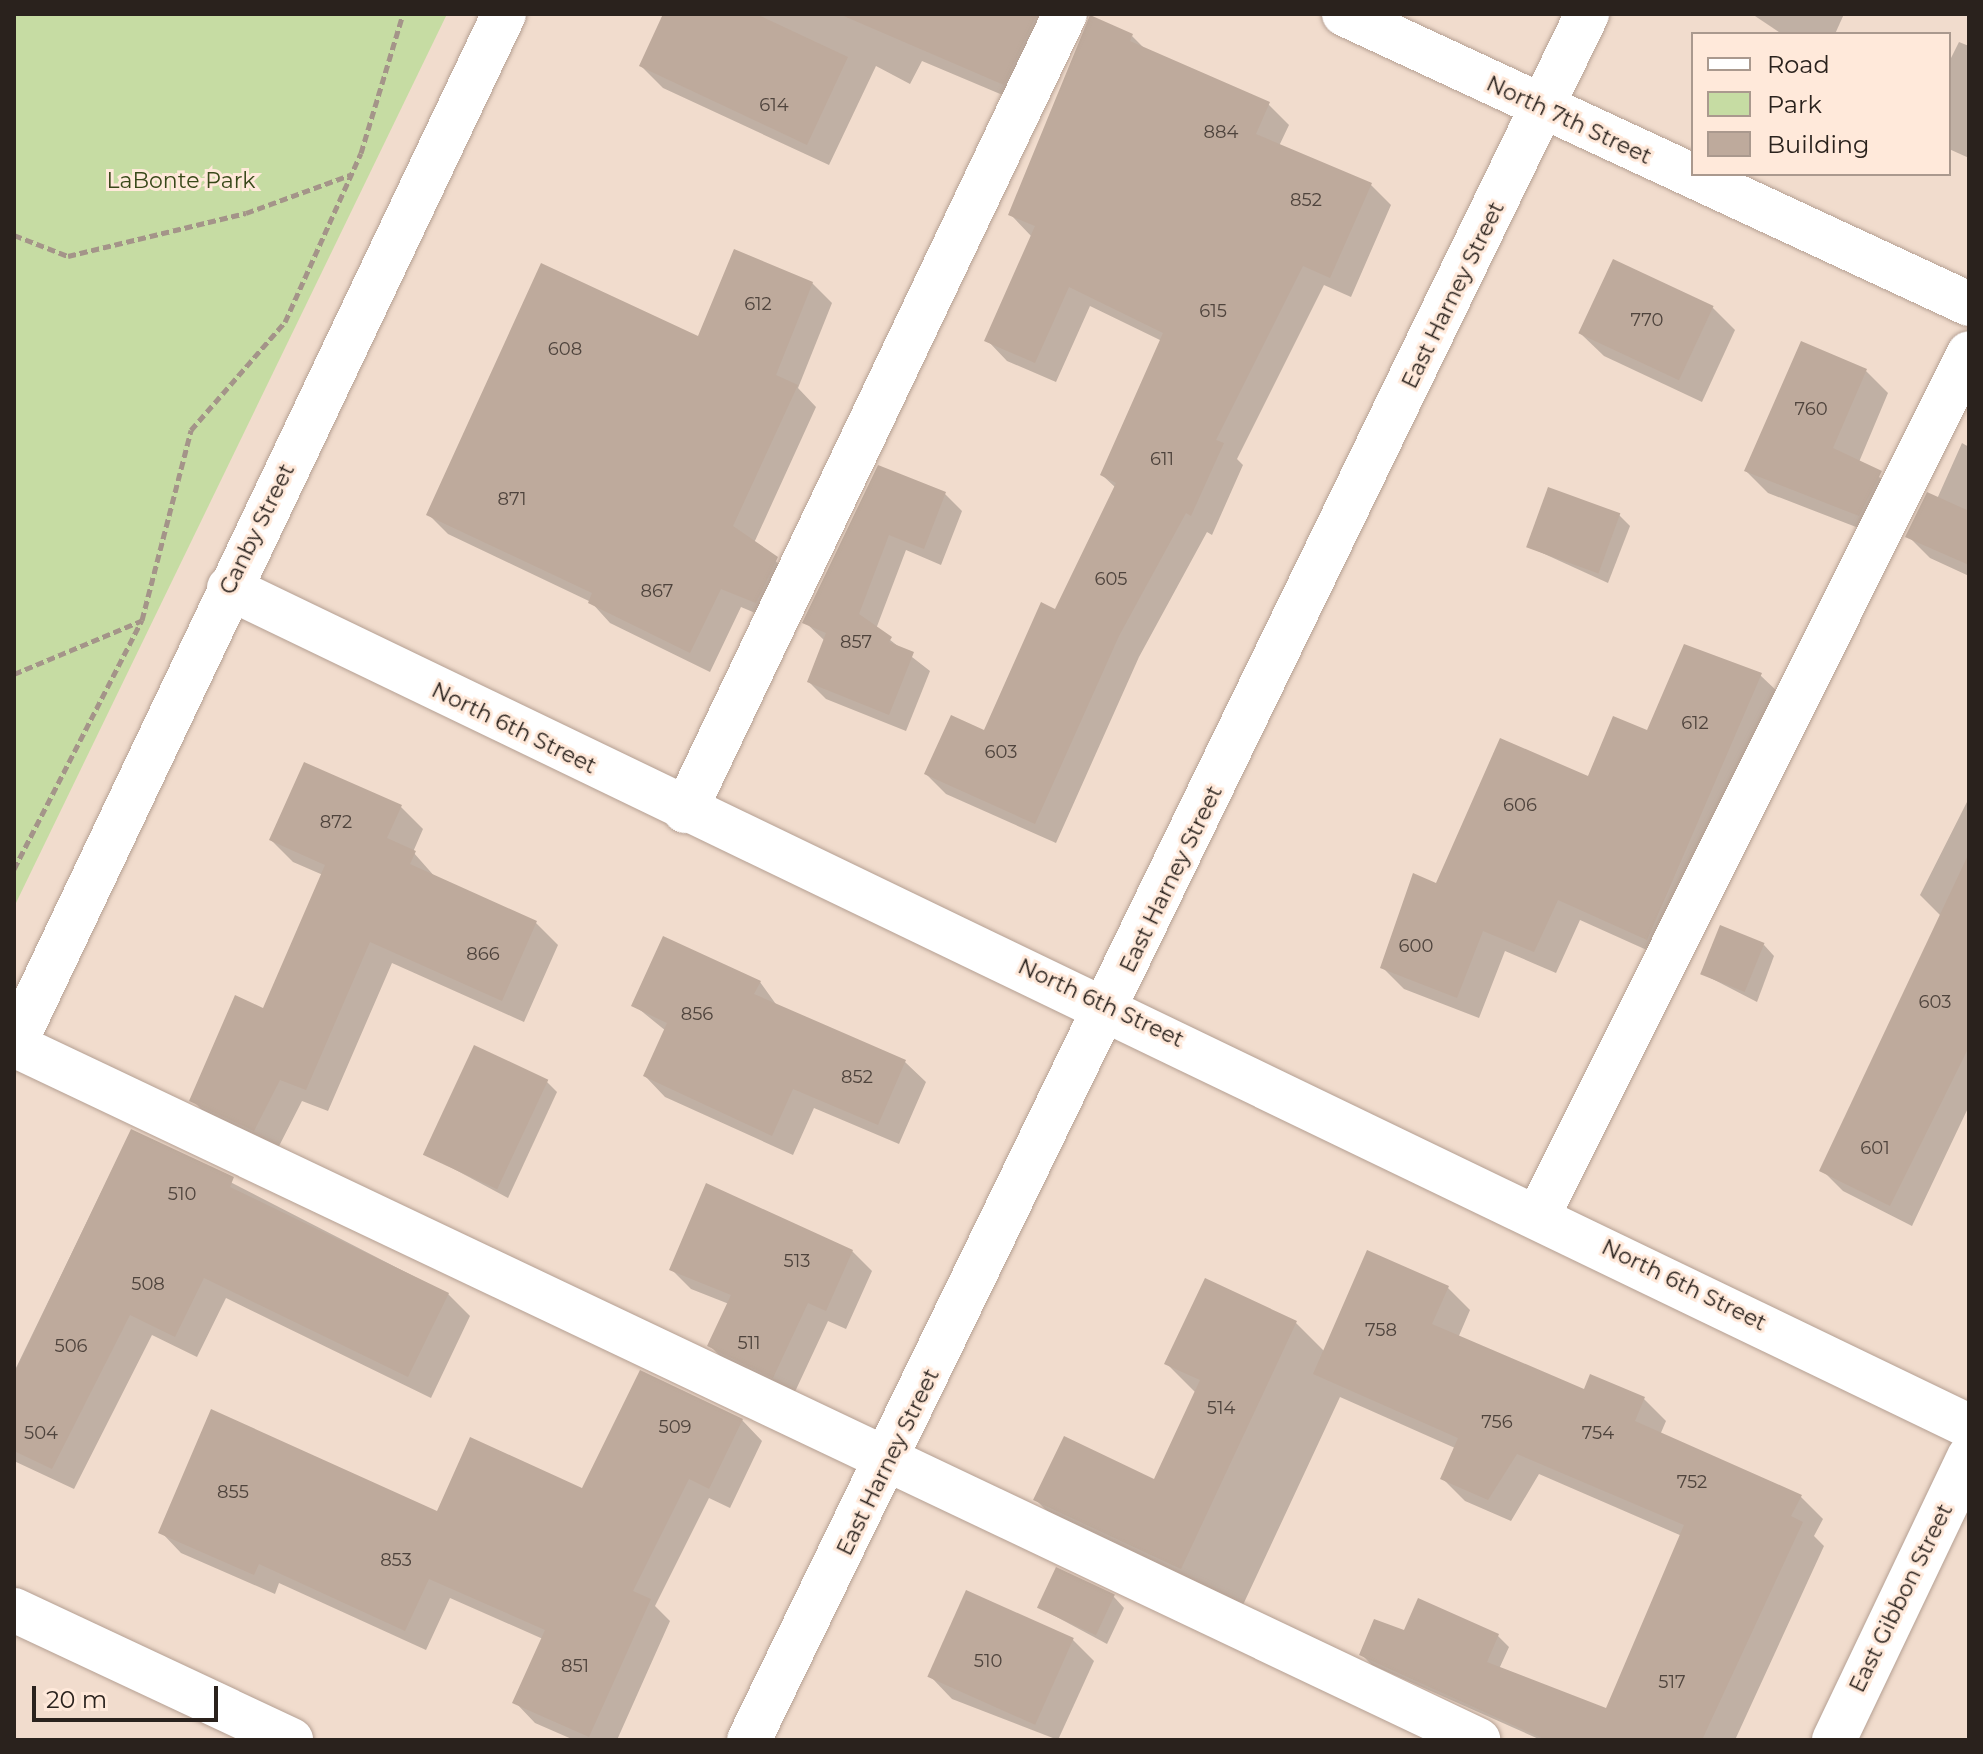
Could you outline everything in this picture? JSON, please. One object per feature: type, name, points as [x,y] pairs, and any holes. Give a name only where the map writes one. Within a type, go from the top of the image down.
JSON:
[{"type":"street","name":"Canby Street","points":[[14,1045],[504,14]]},
{"type":"street","points":[[685,811],[1065,14]]},
{"type":"street","name":"North 7th Street","points":[[1344,14],[1969,304]]},
{"type":"street","name":"East Harney Street","points":[[749,1740],[892,1456],[1587,14]]},
{"type":"street","points":[[1539,1214],[1969,353]]},
{"type":"street","name":"North 6th Street","points":[[229,588],[685,811],[1110,1006],[1969,1426]]},
{"type":"street","points":[[14,1045],[892,1456],[1478,1740]]},
{"type":"street","name":"East Gibbon Street","points":[[1834,1740],[1969,1457]]},
{"type":"street","points":[[14,1610],[291,1740]]},
{"type":"path","points":[[14,869],[142,620],[191,430],[285,322],[351,175],[403,14]]},
{"type":"path","points":[[14,235],[68,256],[246,213],[351,175]]},
{"type":"path","points":[[14,674],[142,620]]},
{"type":"green space","name":"LaBonte Park","points":[[14,14],[447,14],[14,907]]},
{"type":"building","points":[[663,14],[756,14],[848,57],[807,145],[639,66]]},
{"type":"building","points":[[839,14],[1037,14],[1004,85]]},
{"type":"building","points":[[1090,15],[1133,34],[1130,41],[1270,102],[1256,134],[1372,183],[1330,278],[1303,266],[1216,440],[1224,443],[1191,516],[1186,513],[1119,636],[1035,824],[924,774],[951,715],[984,730],[1041,602],[1055,609],[1116,483],[1100,475],[1163,333],[1069,287],[1035,363],[984,341],[1035,226],[1008,215]]},
{"type":"building","points":[[734,249],[813,282],[776,375],[798,385],[733,526],[778,557],[756,603],[721,589],[690,653],[588,603],[592,593],[426,515],[541,263],[698,336]]},
{"type":"building","points":[[1613,259],[1714,306],[1679,380],[1578,333]]},
{"type":"building","points":[[1801,341],[1867,369],[1833,448],[1882,471],[1859,516],[1744,471]]},
{"type":"building","points":[[878,465],[946,492],[924,549],[889,535],[859,614],[892,637],[889,642],[914,652],[889,715],[807,682],[826,633],[802,623]]},
{"type":"building","points":[[1548,487],[1620,513],[1598,573],[1526,547]]},
{"type":"building","points":[[1927,492],[1969,511],[1969,565],[1905,537]]},
{"type":"building","points":[[1684,644],[1762,673],[1647,940],[1558,900],[1534,952],[1483,931],[1457,998],[1380,968],[1413,873],[1436,883],[1500,738],[1588,776],[1613,716],[1647,730]]},
{"type":"building","points":[[304,762],[402,805],[387,838],[416,851],[410,864],[537,921],[502,1001],[370,942],[306,1090],[280,1080],[254,1131],[189,1101],[235,995],[263,1008],[325,865],[269,840]]},
{"type":"building","points":[[1969,853],[1969,1047],[1890,1206],[1819,1171]]},
{"type":"building","points":[[1720,925],[1765,943],[1745,992],[1700,974]]},
{"type":"building","points":[[663,936],[761,981],[754,994],[906,1060],[878,1125],[793,1089],[772,1136],[643,1076],[667,1023],[631,1006]]},
{"type":"building","points":[[474,1045],[548,1080],[497,1189],[423,1155]]},
{"type":"building","points":[[131,1129],[234,1177],[230,1187],[449,1293],[408,1377],[204,1278],[175,1337],[130,1315],[52,1469],[14,1451],[14,1374]]},
{"type":"building","points":[[706,1183],[853,1250],[826,1311],[808,1303],[773,1378],[707,1346],[731,1295],[669,1270]]},
{"type":"building","points":[[1367,1250],[1449,1286],[1432,1324],[1584,1389],[1590,1374],[1645,1397],[1635,1421],[1802,1495],[1791,1516],[1803,1522],[1702,1740],[1546,1740],[1359,1655],[1374,1619],[1404,1630],[1418,1598],[1499,1634],[1487,1662],[1606,1708],[1684,1525],[1517,1454],[1488,1500],[1440,1479],[1458,1438],[1313,1374]]},
{"type":"building","points":[[1205,1278],[1297,1321],[1181,1569],[1033,1500],[1064,1436],[1154,1479],[1200,1380],[1164,1364]]},
{"type":"building","points":[[640,1370],[743,1419],[709,1489],[689,1479],[633,1591],[651,1599],[589,1737],[512,1703],[545,1630],[429,1579],[405,1631],[259,1564],[254,1575],[158,1533],[211,1409],[437,1511],[470,1437],[582,1488]]},
{"type":"building","points":[[1056,1567],[1115,1594],[1096,1635],[1037,1608]]},
{"type":"building","points":[[966,1590],[1074,1638],[1035,1725],[927,1677]]}]
